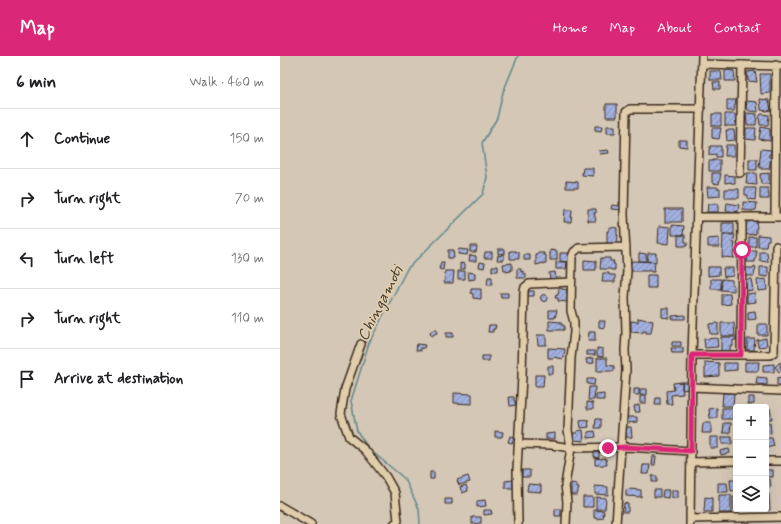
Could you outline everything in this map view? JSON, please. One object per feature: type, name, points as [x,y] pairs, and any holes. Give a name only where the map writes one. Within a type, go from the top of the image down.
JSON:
[{"type":"street","points":[[697,218],[778,218],[778,65],[742,65],[702,60],[692,355],[692,462],[690,522],[781,517]]},
{"type":"street","points":[[740,173],[742,65]]},
{"type":"street","points":[[616,524],[626,370],[625,297],[627,271],[624,215],[626,112],[630,109],[701,109]]},
{"type":"street","points":[[741,355],[742,218]]},
{"type":"street","points":[[692,355],[770,355],[774,352],[776,246]]},
{"type":"street","points":[[566,524],[567,502],[565,485],[571,448],[568,430],[571,358],[574,332],[574,322],[571,311],[572,256],[579,248],[626,247]]},
{"type":"street","points":[[518,524],[517,469],[525,286],[529,284],[571,282]]},
{"type":"street","points":[[361,344],[345,389],[341,414],[349,437],[365,450],[386,477],[395,493],[398,521],[394,524]]},
{"type":"street","points":[[692,386],[781,391]]},
{"type":"street","points":[[519,444],[552,445],[571,448],[622,447],[691,451]]},
{"type":"street","points":[[692,462],[733,461]]},
{"type":"street","points":[[769,461],[781,461]]},
{"type":"street","points":[[280,506],[311,524]]},
{"type":"building","points":[[725,70],[734,71],[735,81],[725,81]]},
{"type":"building","points":[[710,71],[721,71],[722,80],[710,80]]},
{"type":"building","points":[[755,71],[757,82],[748,81],[747,72]]},
{"type":"building","points":[[760,74],[770,74],[770,93],[761,94]]},
{"type":"building","points":[[713,82],[720,82],[720,89],[714,89]]},
{"type":"building","points":[[760,99],[769,100],[771,110],[761,110]]},
{"type":"building","points":[[727,100],[736,100],[734,111],[727,111]]},
{"type":"building","points":[[747,101],[757,102],[758,112],[749,111],[746,108]]},
{"type":"building","points":[[606,104],[617,104],[617,117],[606,117]]},
{"type":"building","points":[[746,113],[757,114],[756,125],[747,125]]},
{"type":"building","points":[[712,114],[721,114],[721,126],[712,126]]},
{"type":"building","points":[[725,114],[735,114],[736,126],[725,126]]},
{"type":"building","points":[[761,114],[769,115],[768,125],[760,125],[759,118]]},
{"type":"building","points":[[595,126],[602,126],[601,131],[595,130]]},
{"type":"building","points":[[607,126],[615,126],[615,133],[607,133]]},
{"type":"building","points":[[761,127],[770,129],[770,141],[759,139]]},
{"type":"building","points":[[712,128],[721,128],[719,139],[712,138]]},
{"type":"building","points":[[746,128],[756,128],[755,140],[746,139]]},
{"type":"building","points":[[726,130],[734,130],[735,140],[727,141]]},
{"type":"building","points":[[679,140],[687,140],[687,147],[679,146]]},
{"type":"building","points":[[726,145],[734,145],[734,156],[725,156]]},
{"type":"building","points":[[710,146],[721,146],[721,157],[716,157],[716,154],[709,155]]},
{"type":"building","points":[[761,149],[771,150],[771,154],[769,154],[769,157],[771,157],[769,169],[761,169],[761,167],[759,167]]},
{"type":"building","points":[[608,150],[609,153],[600,154],[599,151]]},
{"type":"building","points":[[749,159],[757,159],[757,170],[749,170]]},
{"type":"building","points":[[720,160],[720,171],[709,171],[709,161]]},
{"type":"building","points":[[583,168],[593,168],[593,176],[582,175]]},
{"type":"building","points":[[712,173],[721,173],[719,184],[712,183]]},
{"type":"building","points":[[747,173],[756,173],[757,185],[746,184]]},
{"type":"building","points":[[769,173],[769,184],[761,184],[760,174]]},
{"type":"building","points":[[725,175],[735,176],[735,183],[725,183]]},
{"type":"building","points":[[566,181],[578,182],[578,188],[566,188]]},
{"type":"building","points":[[707,187],[720,188],[720,196],[708,197]]},
{"type":"building","points":[[745,188],[756,188],[755,200],[748,199],[748,195],[745,195]]},
{"type":"building","points":[[760,188],[768,188],[769,199],[760,199]]},
{"type":"building","points":[[725,189],[739,189],[739,198],[725,198]]},
{"type":"building","points":[[619,202],[623,202],[622,210],[611,209],[612,205],[619,206]]},
{"type":"building","points":[[743,202],[757,203],[756,210],[743,210]]},
{"type":"building","points":[[727,203],[739,205],[738,212],[735,211],[735,213],[730,213],[730,211],[726,211]]},
{"type":"building","points":[[708,204],[718,204],[718,212],[707,212]]},
{"type":"building","points":[[588,209],[596,209],[596,213],[594,213],[596,221],[588,221]]},
{"type":"building","points":[[665,209],[682,209],[682,222],[665,222]]},
{"type":"building","points":[[565,210],[572,210],[571,222],[564,222]]},
{"type":"building","points":[[756,221],[756,234],[745,235],[746,222]]},
{"type":"building","points":[[722,223],[734,223],[734,234],[722,234]]},
{"type":"building","points":[[672,225],[684,226],[683,235],[672,235]]},
{"type":"building","points":[[659,226],[670,227],[669,244],[658,243]]},
{"type":"building","points":[[609,227],[617,228],[617,244],[607,243],[607,231],[609,231]]},
{"type":"building","points":[[678,235],[685,235],[685,242],[687,242],[687,246],[678,246]]},
{"type":"building","points":[[723,235],[735,235],[733,243],[735,243],[734,258],[722,257]]},
{"type":"building","points":[[758,235],[769,236],[766,247],[758,247]]},
{"type":"building","points":[[749,237],[756,237],[756,247],[749,247]]},
{"type":"building","points":[[719,238],[719,247],[708,247],[708,239]]},
{"type":"building","points":[[470,246],[477,246],[476,252],[470,252]]},
{"type":"building","points":[[459,249],[468,250],[467,255],[458,254]]},
{"type":"building","points":[[498,249],[505,249],[505,253],[498,254]]},
{"type":"building","points":[[448,250],[453,250],[454,258],[448,258]]},
{"type":"building","points":[[550,250],[557,251],[557,260],[550,260]]},
{"type":"building","points":[[510,251],[519,252],[519,259],[510,259]]},
{"type":"building","points":[[748,251],[757,251],[755,262],[747,262]]},
{"type":"building","points":[[485,252],[492,252],[492,258],[484,258]]},
{"type":"building","points":[[760,252],[767,252],[768,262],[760,261]]},
{"type":"building","points":[[538,253],[544,253],[544,255],[546,255],[546,264],[536,265],[536,255],[538,255]]},
{"type":"building","points":[[560,253],[569,253],[568,262],[560,261]]},
{"type":"building","points":[[639,253],[646,254],[646,261],[639,261]]},
{"type":"building","points":[[648,253],[656,253],[656,262],[647,261]]},
{"type":"building","points":[[502,254],[504,255],[504,260],[497,260],[498,255],[501,256]]},
{"type":"building","points":[[470,255],[476,256],[476,261],[469,261]]},
{"type":"building","points":[[524,255],[530,255],[530,260],[524,260]]},
{"type":"building","points":[[601,258],[610,258],[610,261],[614,261],[613,264],[615,264],[615,270],[600,269]]},
{"type":"building","points":[[584,260],[596,261],[596,270],[584,270]]},
{"type":"building","points":[[441,262],[444,262],[443,270],[439,269]]},
{"type":"building","points":[[480,262],[485,263],[484,268],[479,267]]},
{"type":"building","points":[[556,262],[567,262],[566,269],[556,269]]},
{"type":"building","points":[[629,262],[655,262],[654,272],[629,271]]},
{"type":"building","points":[[460,263],[465,264],[465,269],[460,269]]},
{"type":"building","points":[[512,263],[512,270],[506,272],[503,264]]},
{"type":"building","points":[[492,266],[498,266],[498,271],[492,271]]},
{"type":"building","points":[[754,266],[756,267],[754,276],[746,276],[746,268],[753,268]]},
{"type":"building","points":[[708,267],[719,267],[719,275],[708,276]]},
{"type":"building","points":[[760,267],[768,267],[768,277],[760,276]]},
{"type":"building","points":[[723,268],[733,268],[733,276],[724,277]]},
{"type":"building","points":[[517,269],[521,269],[521,272],[524,271],[526,278],[517,278]]},
{"type":"building","points":[[445,271],[454,271],[453,283],[444,283]]},
{"type":"building","points":[[458,271],[465,271],[465,279],[458,279]]},
{"type":"building","points":[[468,272],[475,273],[475,279],[469,280]]},
{"type":"building","points":[[555,272],[556,279],[550,279],[549,273]]},
{"type":"building","points":[[603,273],[615,275],[615,282],[602,282]]},
{"type":"building","points":[[647,275],[656,275],[656,288],[647,288]]},
{"type":"building","points":[[488,277],[492,277],[492,285],[487,285]]},
{"type":"building","points":[[711,279],[721,279],[721,289],[711,289]]},
{"type":"building","points":[[722,279],[732,280],[734,291],[721,290]]},
{"type":"building","points":[[751,279],[753,290],[747,291],[745,280]]},
{"type":"building","points":[[766,279],[767,290],[758,291],[757,280]]},
{"type":"building","points":[[559,288],[567,290],[567,293],[569,293],[567,302],[558,301],[558,298],[555,298],[556,295],[558,295]]},
{"type":"building","points":[[471,289],[481,289],[481,299],[473,298]]},
{"type":"building","points":[[528,291],[534,291],[534,296],[528,296]]},
{"type":"building","points":[[500,293],[508,293],[508,297],[501,297]]},
{"type":"building","points":[[755,293],[756,302],[747,303],[747,294]]},
{"type":"building","points":[[722,294],[730,294],[731,304],[722,305]]},
{"type":"building","points":[[544,295],[547,298],[544,301],[541,298]]},
{"type":"building","points":[[662,308],[669,308],[669,318],[662,317]]},
{"type":"building","points":[[549,310],[557,310],[555,318],[549,318]]},
{"type":"building","points":[[755,311],[756,319],[748,320],[748,312]]},
{"type":"building","points":[[685,315],[685,319],[672,319],[672,316]]},
{"type":"building","points":[[638,318],[653,321],[651,333],[646,333],[646,331],[643,331],[643,333],[631,332],[631,321],[638,322]]},
{"type":"building","points":[[549,321],[561,322],[561,325],[564,325],[564,330],[549,330]]},
{"type":"building","points":[[599,321],[605,321],[604,328],[599,327]]},
{"type":"building","points":[[718,323],[718,334],[710,334],[709,324]]},
{"type":"building","points":[[721,323],[734,323],[735,336],[721,336]]},
{"type":"building","points":[[758,324],[767,324],[767,335],[758,335]]},
{"type":"building","points":[[489,325],[496,325],[493,332],[488,332]]},
{"type":"building","points":[[436,329],[437,333],[431,336],[430,332]]},
{"type":"building","points":[[589,332],[595,332],[595,341],[588,341]]},
{"type":"building","points":[[446,333],[453,333],[453,337],[446,337]]},
{"type":"building","points":[[537,335],[546,335],[546,345],[538,345]]},
{"type":"building","points":[[721,337],[736,337],[736,340],[733,340],[733,346],[730,346],[730,352],[721,352]]},
{"type":"building","points":[[717,338],[718,347],[705,348],[704,339]]},
{"type":"building","points":[[766,338],[767,346],[758,347],[757,340]]},
{"type":"building","points":[[747,339],[755,339],[754,350],[747,350]]},
{"type":"building","points":[[672,342],[681,342],[681,346],[672,346]]},
{"type":"building","points":[[417,344],[425,345],[424,348],[421,348],[421,351],[416,350]]},
{"type":"building","points":[[548,348],[565,349],[563,359],[553,357],[548,358]]},
{"type":"building","points":[[597,348],[603,349],[603,357],[597,356]]},
{"type":"building","points":[[671,348],[683,348],[683,353],[672,353]]},
{"type":"building","points":[[587,351],[595,351],[595,355],[587,355]]},
{"type":"building","points":[[482,356],[489,356],[489,361],[482,361]]},
{"type":"building","points":[[593,358],[594,363],[587,364],[586,359]]},
{"type":"building","points":[[597,358],[607,358],[607,365],[614,366],[614,371],[597,371]]},
{"type":"building","points":[[705,362],[719,363],[719,376],[705,377]]},
{"type":"building","points":[[745,362],[759,362],[758,371],[745,371]]},
{"type":"building","points":[[780,362],[781,370],[779,372],[775,367]]},
{"type":"building","points":[[724,363],[737,363],[737,370],[724,371]]},
{"type":"building","points":[[774,364],[774,372],[763,372],[763,365]]},
{"type":"building","points":[[548,366],[553,366],[553,374],[548,374]]},
{"type":"building","points":[[535,375],[544,375],[543,387],[535,387]]},
{"type":"building","points":[[757,377],[767,378],[767,385],[756,384]]},
{"type":"building","points":[[781,377],[781,385],[777,385],[777,378]]},
{"type":"building","points":[[587,379],[595,379],[594,385],[587,384]]},
{"type":"building","points":[[682,382],[683,394],[671,395],[672,404],[667,404],[666,391],[674,390],[673,383]]},
{"type":"building","points":[[682,382],[689,382],[689,389],[682,390]]},
{"type":"building","points":[[589,387],[595,387],[594,400],[588,400]]},
{"type":"building","points":[[634,389],[639,389],[639,395],[634,395]]},
{"type":"building","points":[[640,389],[647,389],[647,395],[640,395]]},
{"type":"building","points":[[454,393],[472,394],[472,404],[454,403]]},
{"type":"building","points":[[723,393],[734,393],[733,406],[722,406]]},
{"type":"building","points":[[604,394],[604,400],[596,400],[596,395]]},
{"type":"building","points":[[640,396],[646,396],[646,403],[640,403]]},
{"type":"building","points":[[509,397],[514,397],[516,405],[510,406]]},
{"type":"building","points":[[748,397],[754,397],[754,404],[748,404]]},
{"type":"building","points":[[656,398],[660,398],[660,405],[655,405]]},
{"type":"building","points":[[587,402],[593,403],[593,409],[587,409]]},
{"type":"building","points":[[639,405],[640,412],[635,412],[634,406]]},
{"type":"building","points":[[717,408],[717,418],[710,418],[709,409]]},
{"type":"building","points":[[722,408],[733,408],[733,419],[722,419]]},
{"type":"building","points":[[769,408],[770,408],[772,419],[769,419]]},
{"type":"building","points":[[627,417],[637,417],[637,422],[627,423]]},
{"type":"building","points":[[596,419],[601,419],[601,428],[595,428]]},
{"type":"building","points":[[588,420],[589,427],[581,428],[580,421]]},
{"type":"building","points":[[769,422],[770,422],[771,433],[769,433]]},
{"type":"building","points":[[703,423],[711,423],[711,433],[702,433]]},
{"type":"building","points":[[724,423],[731,423],[730,433],[723,433]]},
{"type":"building","points":[[626,427],[631,427],[632,437],[626,437]]},
{"type":"building","points":[[583,430],[584,441],[573,440],[573,433]]},
{"type":"building","points":[[495,431],[503,432],[502,437],[495,437]]},
{"type":"building","points":[[595,431],[596,437],[588,438],[588,432]]},
{"type":"building","points":[[555,433],[555,439],[546,439],[546,434]]},
{"type":"building","points":[[510,436],[514,437],[512,443],[508,442]]},
{"type":"building","points":[[710,437],[718,437],[718,448],[710,448]]},
{"type":"building","points":[[722,437],[732,437],[732,444],[722,444]]},
{"type":"building","points":[[769,438],[772,438],[774,446],[769,447]]},
{"type":"building","points":[[729,449],[730,453],[721,455],[720,451]]},
{"type":"building","points":[[594,452],[599,452],[599,458],[594,457]]},
{"type":"building","points":[[653,456],[656,456],[655,465],[652,465]]},
{"type":"building","points":[[595,458],[605,458],[607,465],[595,465]]},
{"type":"building","points":[[643,465],[650,465],[649,474],[642,474]]},
{"type":"building","points":[[522,470],[530,470],[530,477],[522,477]]},
{"type":"building","points":[[769,470],[773,470],[773,477],[769,477]]},
{"type":"building","points":[[430,472],[434,472],[434,479],[430,479]]},
{"type":"building","points":[[468,476],[470,482],[459,485],[457,480]]},
{"type":"building","points":[[652,476],[657,476],[657,482],[652,482]]},
{"type":"building","points":[[770,479],[771,487],[769,487]]},
{"type":"building","points":[[513,480],[513,488],[505,488],[505,481]]},
{"type":"building","points":[[730,480],[733,480],[733,491],[731,491]]},
{"type":"building","points":[[571,483],[577,484],[577,488],[579,488],[577,495],[571,495]]},
{"type":"building","points":[[718,483],[727,483],[728,492],[718,492]]},
{"type":"building","points":[[528,484],[541,485],[541,492],[527,491]]},
{"type":"building","points":[[466,485],[468,491],[462,493],[460,487]]},
{"type":"building","points":[[595,486],[608,487],[608,495],[595,494]]},
{"type":"building","points":[[626,490],[641,490],[641,497],[626,496]]},
{"type":"building","points":[[654,490],[660,490],[660,497],[654,497]]},
{"type":"building","points":[[663,490],[669,490],[668,498],[662,497]]},
{"type":"building","points":[[672,490],[678,490],[678,498],[672,498]]},
{"type":"building","points":[[719,495],[731,495],[731,513],[719,513]]},
{"type":"building","points":[[583,497],[593,497],[593,507],[583,507]]},
{"type":"building","points":[[596,497],[606,498],[605,509],[596,509]]},
{"type":"building","points":[[705,497],[712,498],[712,512],[704,512]]},
{"type":"building","points":[[445,499],[452,499],[452,504],[445,504]]},
{"type":"building","points":[[485,500],[486,506],[477,507],[477,501]]},
{"type":"building","points":[[624,503],[628,504],[628,512],[623,512]]},
{"type":"building","points":[[555,509],[561,509],[561,516],[555,516]]},
{"type":"building","points":[[484,510],[491,510],[492,514],[484,515]]},
{"type":"building","points":[[594,510],[604,511],[603,518],[594,518]]},
{"type":"building","points":[[472,517],[481,517],[481,523],[472,524]]},
{"type":"waterway","name":"Chingamoti","points":[[420,524],[419,509],[405,479],[369,449],[357,431],[351,401],[369,343],[407,269],[483,194],[487,177],[482,143],[497,118],[503,92],[518,56]]},
{"type":"route","points":[[608,448],[627,447],[691,451],[692,355],[741,355],[742,250]]}]
